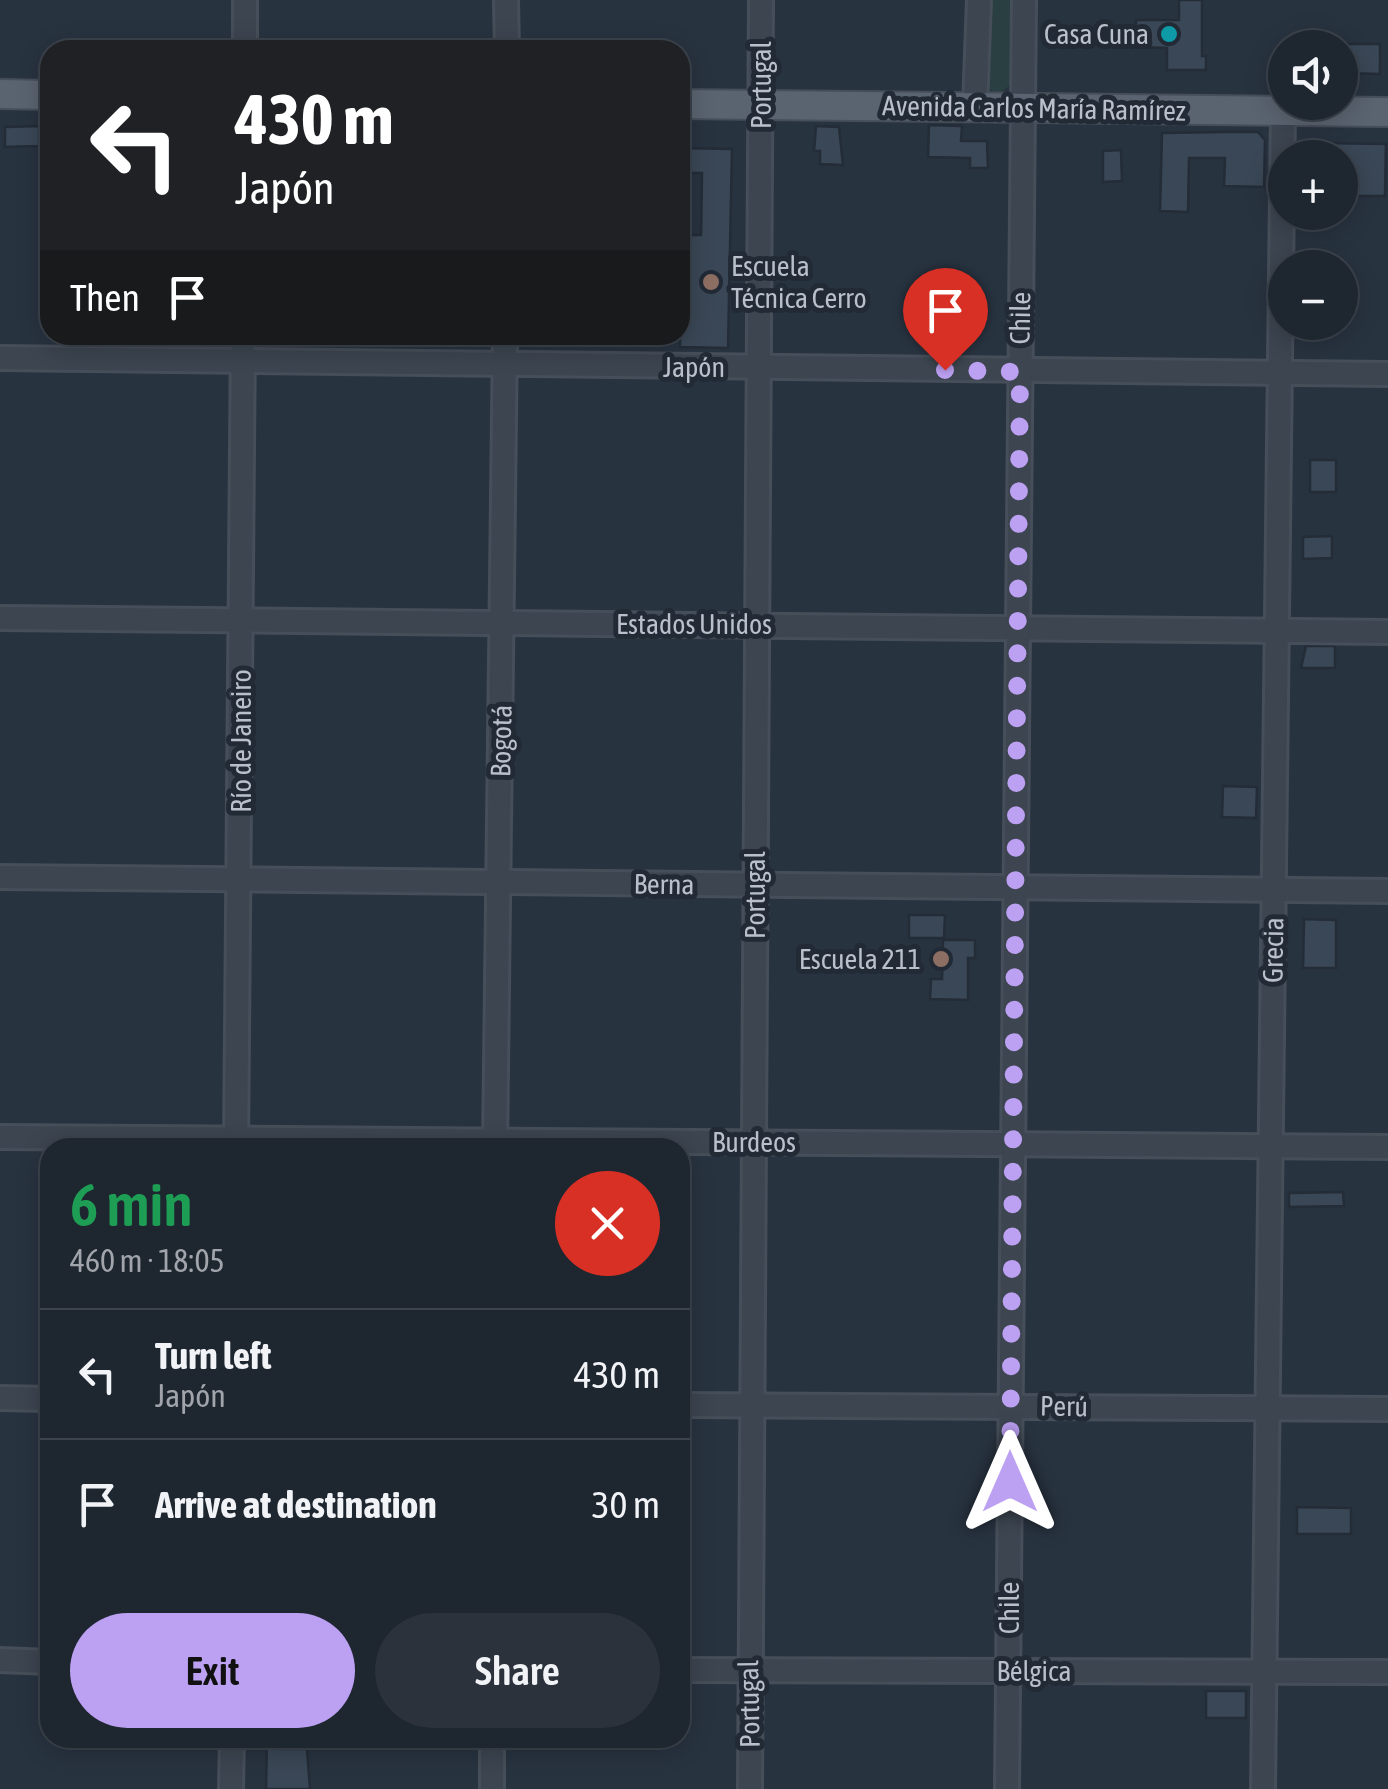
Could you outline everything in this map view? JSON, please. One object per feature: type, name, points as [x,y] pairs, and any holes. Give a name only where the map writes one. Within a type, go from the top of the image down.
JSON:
[{"type":"main road","points":[[0,94],[40,95]]},
{"type":"main road","name":"Avenida Carlos María Ramírez","points":[[690,104],[1268,110]]},
{"type":"main road","name":"Avenida Carlos María Ramírez","points":[[1358,111],[1388,112]]},
{"type":"street","points":[[245,0],[245,40]]},
{"type":"street","points":[[506,0],[506,40]]},
{"type":"street","name":"Portugal","points":[[750,1789],[761,0]]},
{"type":"street","points":[[975,106],[980,0]]},
{"type":"street","name":"Chile","points":[[1007,1789],[1024,0]]},
{"type":"street","name":"Grecia","points":[[1263,1789],[1283,120]]},
{"type":"street","name":"Río de Janeiro","points":[[236,1138],[243,345]]},
{"type":"street","name":"Bogotá","points":[[495,1138],[505,345]]},
{"type":"street","name":"Japón","points":[[0,358],[505,367],[1388,374]]},
{"type":"street","name":"Estados Unidos","points":[[0,618],[1388,632]]},
{"type":"street","name":"Berna","points":[[0,877],[1388,891]]},
{"type":"street","name":"Burdeos","points":[[0,1138],[40,1139]]},
{"type":"street","name":"Burdeos","points":[[690,1142],[1388,1147]]},
{"type":"street","points":[[0,1398],[40,1399]]},
{"type":"street","name":"Perú","points":[[690,1405],[1388,1409]]},
{"type":"street","points":[[0,1660],[40,1662]]},
{"type":"street","name":"Bélgica","points":[[690,1670],[1388,1672]]},
{"type":"street","points":[[232,1748],[232,1789]]},
{"type":"street","points":[[492,1748],[492,1789]]},
{"type":"green space","points":[[990,0],[1015,0],[1013,82],[1000,94],[990,90],[987,80]]},
{"type":"building","name":"Casa Cuna","points":[[1179,0],[1202,0],[1202,56],[1206,56],[1206,70],[1167,70],[1167,48],[1136,47],[1136,20],[1179,20]]},
{"type":"building","points":[[1358,44],[1380,44],[1380,74],[1358,73]]},
{"type":"building","points":[[929,125],[962,126],[961,141],[987,141],[988,168],[970,168],[970,158],[928,157]]},
{"type":"building","points":[[39,126],[39,146],[5,147],[5,127]]},
{"type":"building","points":[[816,126],[839,127],[843,165],[820,164],[820,151],[814,151]]},
{"type":"building","points":[[1258,132],[1265,140],[1264,187],[1224,186],[1225,158],[1189,158],[1188,212],[1160,211],[1162,133]]},
{"type":"building","points":[[1358,144],[1386,144],[1385,196],[1358,196]]},
{"type":"building","points":[[690,148],[732,149],[728,348],[680,347],[690,345],[690,235],[701,235],[702,173],[690,173]]},
{"type":"building","points":[[1121,150],[1122,181],[1103,182],[1103,151]]},
{"type":"building","points":[[1310,460],[1336,460],[1336,492],[1310,492]]},
{"type":"building","points":[[1332,536],[1332,558],[1303,559],[1303,537]]},
{"type":"building","points":[[1306,646],[1335,646],[1335,668],[1301,668]]},
{"type":"building","points":[[1223,786],[1257,787],[1256,818],[1222,817]]},
{"type":"building","points":[[909,915],[945,915],[944,938],[909,938]]},
{"type":"building","points":[[1304,919],[1336,920],[1336,968],[1303,968]]},
{"type":"building","points":[[943,940],[975,940],[975,958],[968,958],[968,1000],[930,999],[931,979],[942,979]]},
{"type":"building","points":[[1343,1192],[1344,1206],[1289,1207],[1289,1193]]},
{"type":"building","points":[[1297,1507],[1351,1508],[1351,1534],[1297,1534]]},
{"type":"building","points":[[1206,1691],[1246,1691],[1246,1718],[1206,1718]]},
{"type":"building","points":[[267,1748],[307,1749],[310,1789],[266,1789]]},
{"type":"place","name":"Casa Cuna","points":[[1169,34]]},
{"type":"place","name":"Escuela Técnica Cerro","points":[[711,282]]},
{"type":"place","name":"Escuela 211","points":[[941,959]]},
{"type":"route","points":[[945,370],[1020,372],[1010,1482]]}]
